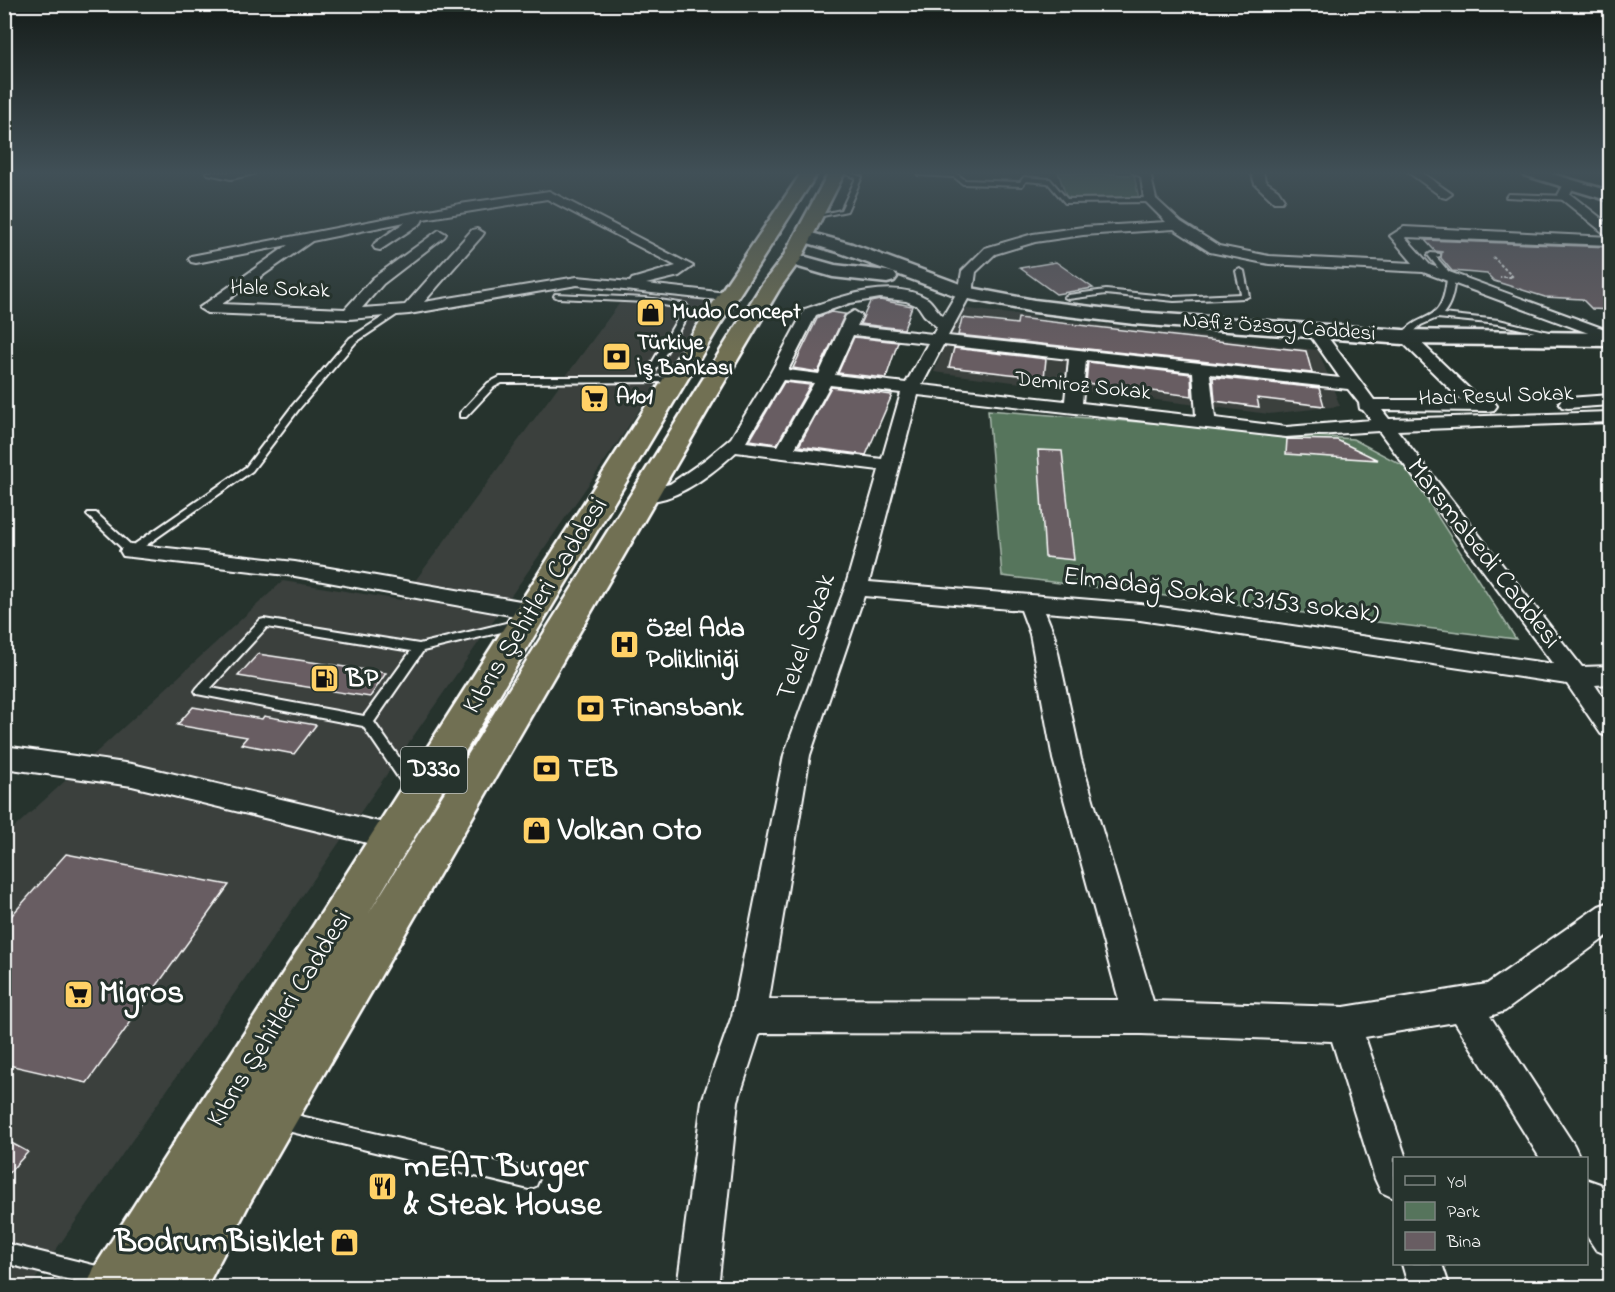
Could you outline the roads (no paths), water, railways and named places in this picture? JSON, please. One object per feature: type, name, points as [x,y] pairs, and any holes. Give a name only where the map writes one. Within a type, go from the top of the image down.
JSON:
[{"type":"highway","name":"Kıbrıs Şehitleri Caddesi","points":[[176,1287],[230,1186],[270,1118],[644,496],[772,258],[783,232]]},
{"type":"highway","name":"Kıbrıs Şehitleri Caddesi","points":[[116,1284],[529,617],[662,379],[727,297],[806,232]]},
{"type":"highway","points":[[772,258],[804,236]]},
{"type":"main road","name":"Nafiz Özsoy Caddesi","points":[[804,236],[845,248],[960,291]]},
{"type":"main road","name":"Nafiz Özsoy Caddesi","points":[[772,258],[833,272],[872,275],[1034,306],[1134,318],[1405,337],[1580,340],[1611,338]]},
{"type":"main road","name":"Nafiz Özsoy Caddesi","points":[[772,258],[833,272]]},
{"type":"street","points":[[196,259],[336,232]]},
{"type":"street","points":[[380,246],[399,232]]},
{"type":"street","points":[[614,285],[653,279],[686,266],[621,232]]},
{"type":"street","name":"Tekel Sokak","points":[[697,1287],[720,1101],[749,1016],[798,755],[856,588],[911,390],[942,333],[969,271],[990,251],[1033,238],[1074,232]]},
{"type":"street","points":[[1188,232],[1215,249],[1240,271],[1269,260]]},
{"type":"street","points":[[1402,232],[1397,236],[1425,268]]},
{"type":"street","points":[[1431,232],[1611,241]]},
{"type":"street","points":[[404,310],[477,233]]},
{"type":"street","points":[[349,314],[378,281],[439,234]]},
{"type":"street","name":"Hale Sokak","points":[[307,238],[207,309],[349,314],[404,310],[577,281],[614,285]]},
{"type":"street","points":[[1215,249],[1269,260],[1425,268],[1611,338]]},
{"type":"street","points":[[614,285],[727,297]]},
{"type":"street","points":[[644,496],[677,488],[713,463],[738,441],[778,374],[810,312],[863,296],[880,294],[909,297],[924,303],[942,333]]},
{"type":"street","points":[[783,453],[824,380],[863,296]]},
{"type":"street","points":[[847,330],[942,333],[1078,354],[1352,384]]},
{"type":"street","name":"Marsmabedi Caddesi","points":[[1315,331],[1366,405],[1577,676],[1611,727]]},
{"type":"street","points":[[1405,337],[1477,406]]},
{"type":"street","points":[[1073,408],[1078,354]]},
{"type":"street","points":[[1200,368],[1206,423]]},
{"type":"street","name":"Demiroz Sokak","points":[[778,374],[1287,432],[1383,425]]},
{"type":"street","points":[[1366,405],[1477,406],[1611,400]]},
{"type":"street","name":"Haci Resul Sokak","points":[[1383,425],[1611,417]]},
{"type":"street","points":[[732,446],[890,466]]},
{"type":"street","points":[[131,551],[295,568],[529,617]]},
{"type":"street","name":"Elmadağ Sokak (3153 sokak)","points":[[856,588],[1140,612],[1577,676],[1611,675]]},
{"type":"street","points":[[1030,602],[1042,634],[1067,759],[1142,1017]]},
{"type":"street","points":[[4,757],[132,775],[392,837]]},
{"type":"street","points":[[749,1016],[1142,1017],[1344,1024],[1493,999],[1611,916]]},
{"type":"street","points":[[1463,1004],[1560,1157]]},
{"type":"street","points":[[1344,1024],[1393,1173]]},
{"type":"street","points":[[1588,1200],[1611,1236]]},
{"type":"street","points":[[1423,1265],[1430,1287]]},
{"type":"lane","points":[[1438,255],[1431,255],[1451,279],[1450,298],[1438,316]]},
{"type":"lane","points":[[1068,297],[1106,292],[1174,299],[1245,296],[1240,271]]},
{"type":"lane","points":[[463,415],[491,385],[500,380],[662,379],[686,311],[683,306],[646,300],[558,296]]},
{"type":"lane","points":[[92,514],[131,551],[249,469],[296,407],[353,340],[404,310]]},
{"type":"lane","points":[[1405,337],[1416,325],[1438,316],[1499,322],[1580,340]]},
{"type":"lane","points":[[418,795],[367,722],[201,691],[264,623],[418,648],[529,617]]},
{"type":"lane","points":[[367,722],[418,648]]},
{"type":"lane","points":[[270,1118],[529,1179]]},
{"type":"lane","points":[[4,1253],[116,1284]]},
{"type":"place","name":"Mudo Concept","points":[[651,313]]},
{"type":"place","name":"Türkiye İş Bankası","points":[[616,357]]},
{"type":"place","name":"A101","points":[[595,398]]},
{"type":"place","name":"Özel Ada Polikliniği","points":[[625,645]]},
{"type":"place","name":"BP","points":[[325,679]]},
{"type":"place","name":"Finansbank","points":[[591,708]]},
{"type":"place","name":"TEB","points":[[547,769]]},
{"type":"place","name":"Volkan Oto","points":[[537,831]]},
{"type":"place","name":"Migros","points":[[78,994]]},
{"type":"place","name":"mEAT Burger & Steak House","points":[[383,1187]]},
{"type":"place","name":"BodrumBisiklet","points":[[345,1243]]}]
